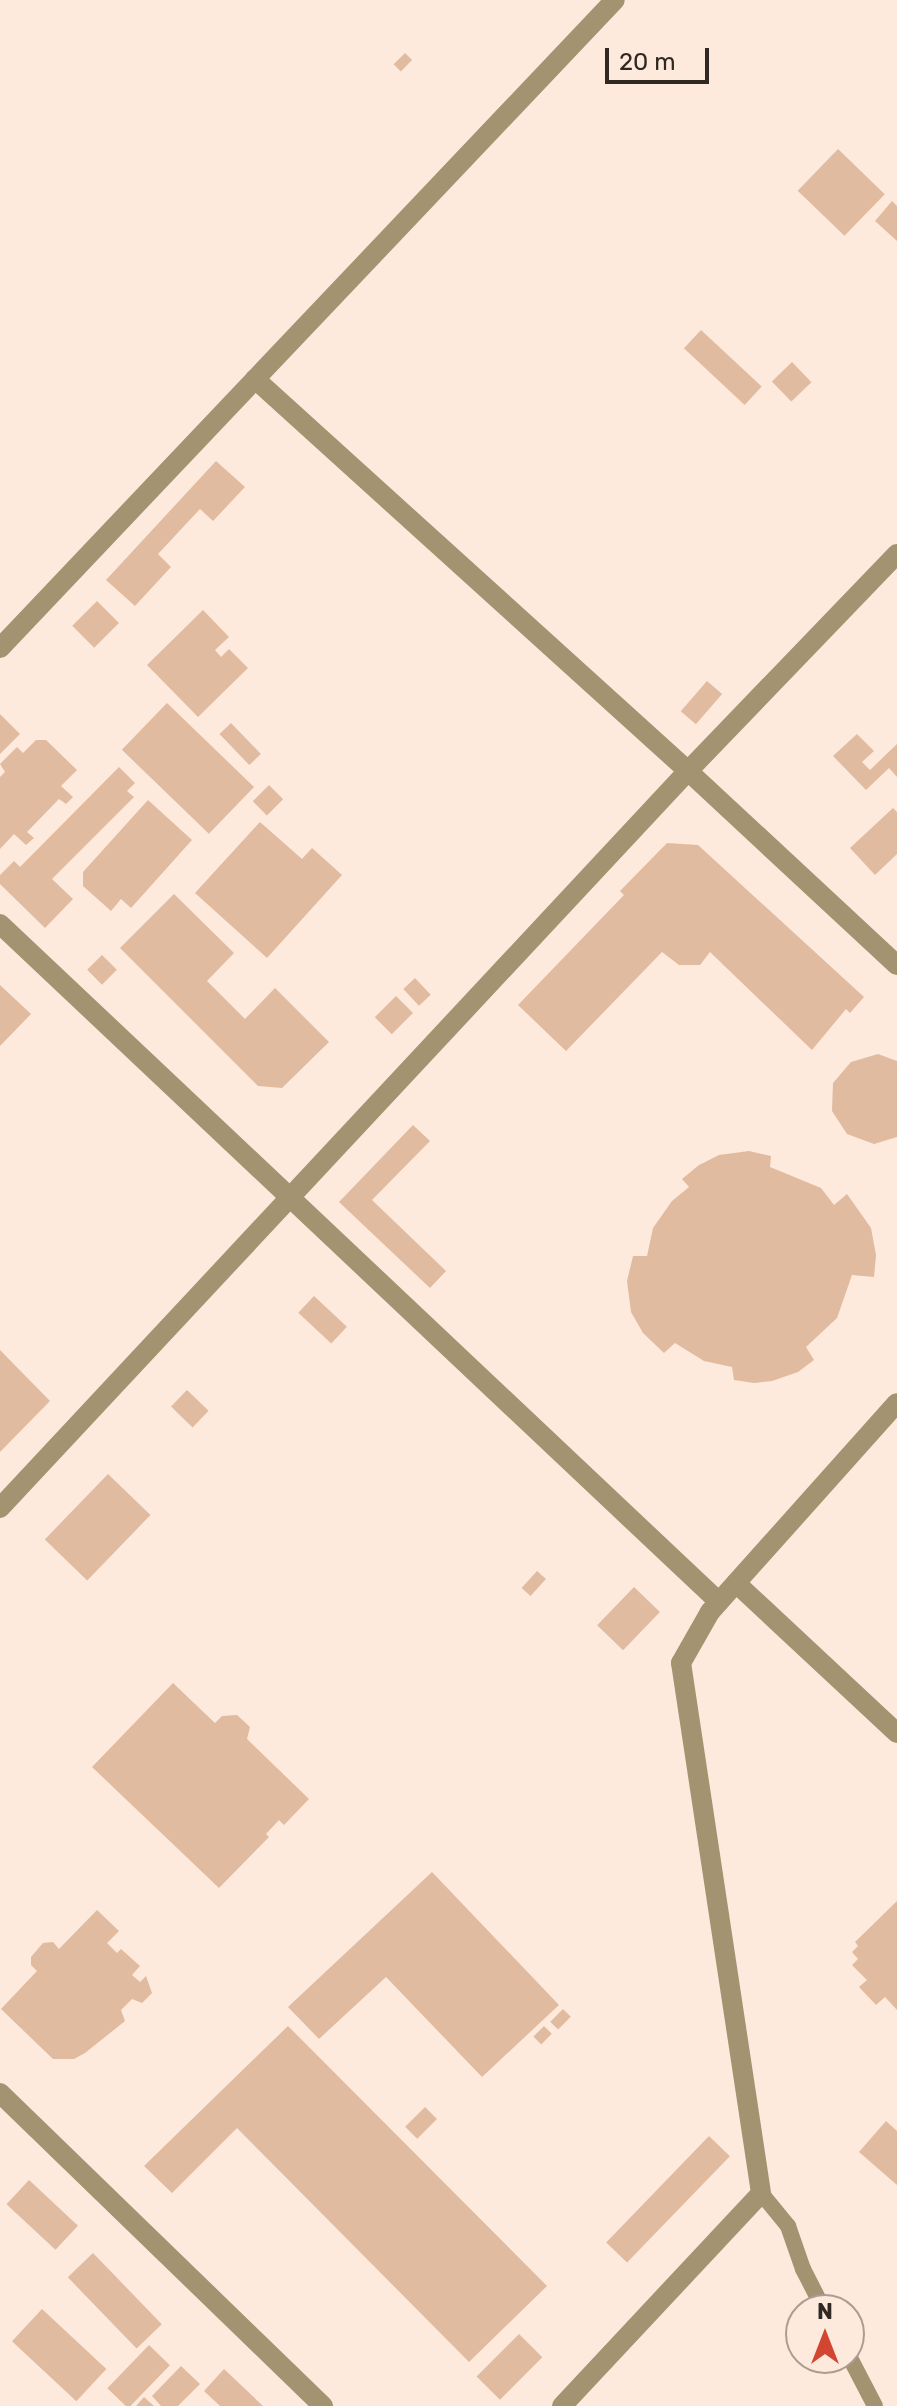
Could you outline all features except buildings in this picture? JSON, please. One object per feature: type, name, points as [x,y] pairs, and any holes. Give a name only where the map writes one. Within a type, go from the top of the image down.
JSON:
[{"type":"street","points":[[0,648],[615,0]]},
{"type":"street","points":[[255,379],[897,965]]},
{"type":"street","points":[[0,1508],[688,771],[897,554]]},
{"type":"street","points":[[0,924],[719,1602]]},
{"type":"street","points":[[562,2406],[761,2193],[681,1663],[719,1602],[897,1403]]},
{"type":"street","points":[[736,1583],[897,1733]]},
{"type":"street","points":[[0,2093],[323,2406]]},
{"type":"lane","points":[[761,2193],[788,2226],[816,2294]]},
{"type":"lane","points":[[858,2374],[875,2406]]}]
